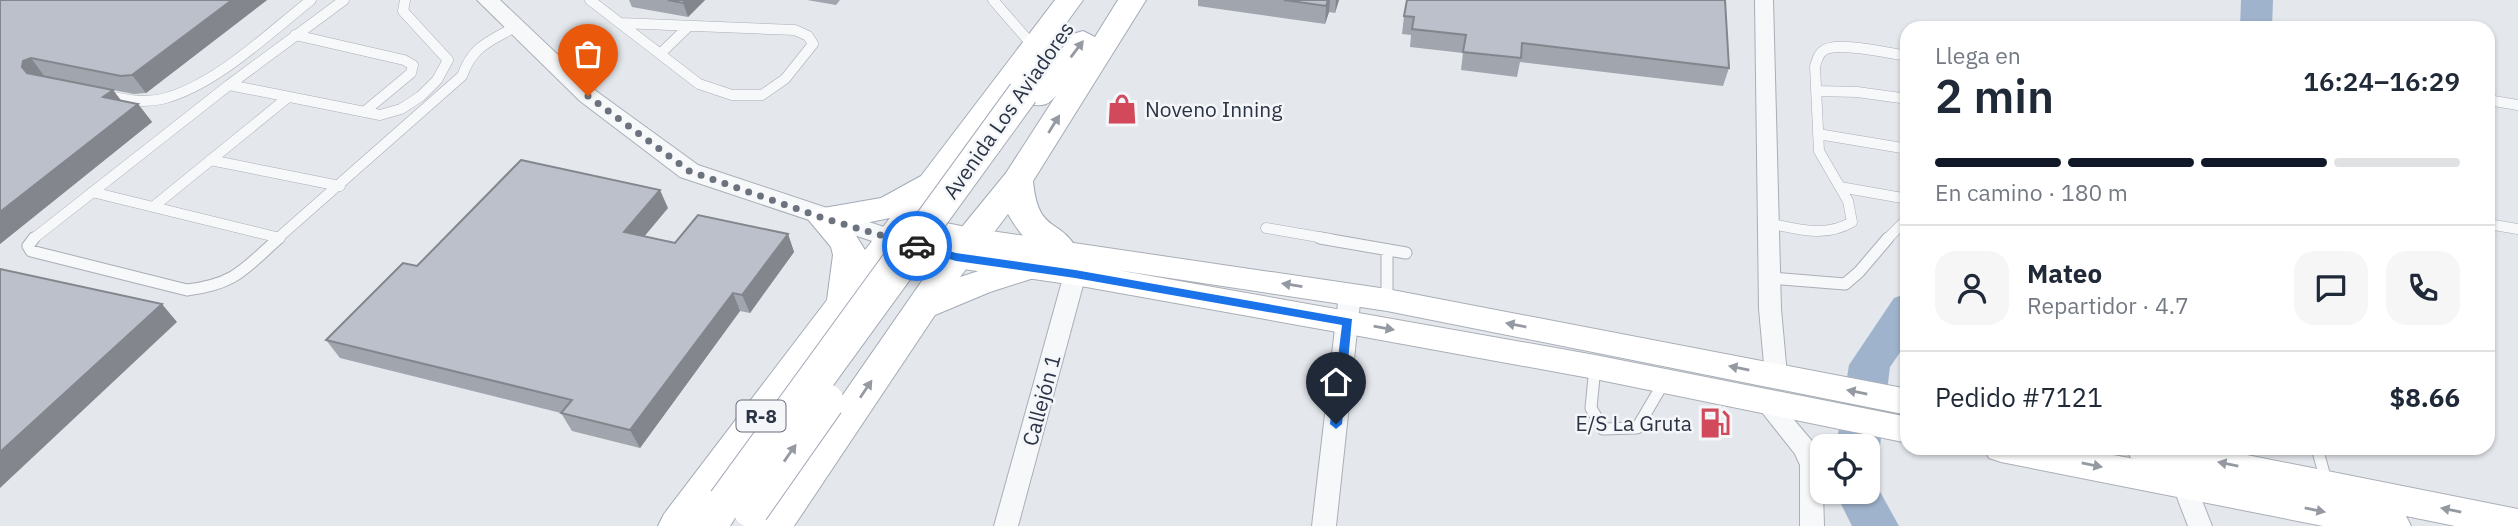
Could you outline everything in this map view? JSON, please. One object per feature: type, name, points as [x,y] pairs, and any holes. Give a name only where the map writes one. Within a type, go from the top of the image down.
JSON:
[{"type":"main road","points":[[1028,267],[963,247],[899,232],[1069,0]]},
{"type":"main road","name":"Avenida Los Aviadores","points":[[739,518],[1032,95],[1085,0]]},
{"type":"main road","name":"Avenida Los Aviadores","points":[[1032,95],[1114,0]]},
{"type":"main road","points":[[739,518],[922,306],[963,247],[1017,181],[1132,0]]},
{"type":"main road","points":[[823,218],[865,213],[902,202],[920,192],[945,169]]},
{"type":"main road","points":[[1017,181],[1018,204],[1035,231],[1068,262]]},
{"type":"main road","points":[[823,218],[846,240],[852,258],[843,307]]},
{"type":"main road","name":"R-8","points":[[678,526],[899,232]]},
{"type":"main road","points":[[963,247],[1349,308],[1595,368],[1664,381],[1900,401]]},
{"type":"main road","points":[[922,306],[978,283],[1028,267],[1068,262]]},
{"type":"main road","points":[[1349,308],[1387,300],[1790,392],[1900,427]]},
{"type":"main road","points":[[2038,455],[2393,526]]},
{"type":"main road","points":[[2179,455],[2518,524]]},
{"type":"street","points":[[488,0],[588,96],[689,171],[823,218],[899,232]]},
{"type":"street","points":[[1764,0],[1769,278],[1790,392],[1804,448],[1812,466],[1812,526]]},
{"type":"street","name":"Callejón 1","points":[[1006,526],[1068,262]]},
{"type":"street","points":[[1324,526],[1349,308]]},
{"type":"street","points":[[2183,482],[2200,526]]},
{"type":"lane","points":[[96,94],[134,102],[164,99],[192,88],[312,0]]},
{"type":"lane","points":[[344,0],[229,85],[35,236],[29,242],[31,251],[187,290],[212,287],[230,281],[462,76],[468,60],[478,47],[515,27]]},
{"type":"lane","points":[[229,85],[380,115],[403,110],[443,73],[448,60],[403,11],[405,0]]},
{"type":"lane","points":[[590,0],[699,84],[732,95],[747,97],[762,94],[785,79],[813,44],[808,36],[795,30],[620,23]]},
{"type":"lane","points":[[993,0],[1034,47]]},
{"type":"lane","points":[[660,54],[689,26]]},
{"type":"lane","points":[[295,35],[404,60],[413,65],[411,73],[364,112]]},
{"type":"lane","points":[[1769,223],[1820,232],[1842,230],[1852,222],[1848,201],[1819,151],[1815,66],[1818,55],[1826,48],[1900,55]]},
{"type":"lane","points":[[1816,91],[1857,92],[1900,98]]},
{"type":"lane","points":[[153,207],[287,97]]},
{"type":"lane","points":[[2495,101],[2518,105]]},
{"type":"lane","points":[[1818,134],[1900,148]]},
{"type":"lane","points":[[210,160],[340,186]]},
{"type":"lane","points":[[1840,187],[1900,198]]},
{"type":"lane","points":[[92,192],[280,238]]},
{"type":"lane","points":[[2495,225],[2518,229]]},
{"type":"lane","points":[[1769,278],[1845,284],[1853,280],[1900,226]]},
{"type":"lane","points":[[1265,228],[1406,253]]},
{"type":"lane","points":[[1387,250],[1387,300]]},
{"type":"lane","points":[[1595,368],[1589,410],[1595,422],[1603,429],[1637,428],[1664,381]]},
{"type":"lane","points":[[2319,455],[2327,484]]},
{"type":"building","points":[[0,0],[232,0],[132,75],[121,76],[31,58],[23,61],[22,67],[27,73],[113,90],[103,97],[138,104],[0,212]]},
{"type":"building","points":[[1284,0],[1328,0],[1326,6]]},
{"type":"building","points":[[1407,0],[1725,0],[1729,68],[1522,43],[1521,58],[1463,52],[1466,35],[1412,29],[1414,17],[1404,16]]},
{"type":"building","points":[[521,160],[660,190],[624,232],[675,243],[698,215],[788,234],[742,295],[733,293],[630,430],[561,413],[572,400],[326,340],[403,263],[417,266]]},
{"type":"building","points":[[0,269],[162,304],[0,452]]},
{"type":"waterway","points":[[2256,21],[2257,0]]},
{"type":"waterway","points":[[1860,434],[1870,365],[1900,320]]},
{"type":"waterway","points":[[1864,504],[1876,526]]},
{"type":"way so far","points":[[588,96],[689,171],[823,218],[917,246]]},
{"type":"place","name":"Noveno Inning","points":[[1122,109]]},
{"type":"place","name":"E/S La Gruta","points":[[1715,423]]},
{"type":"route","points":[[917,246],[956,257],[1075,274],[1348,322],[1336,424]]}]
